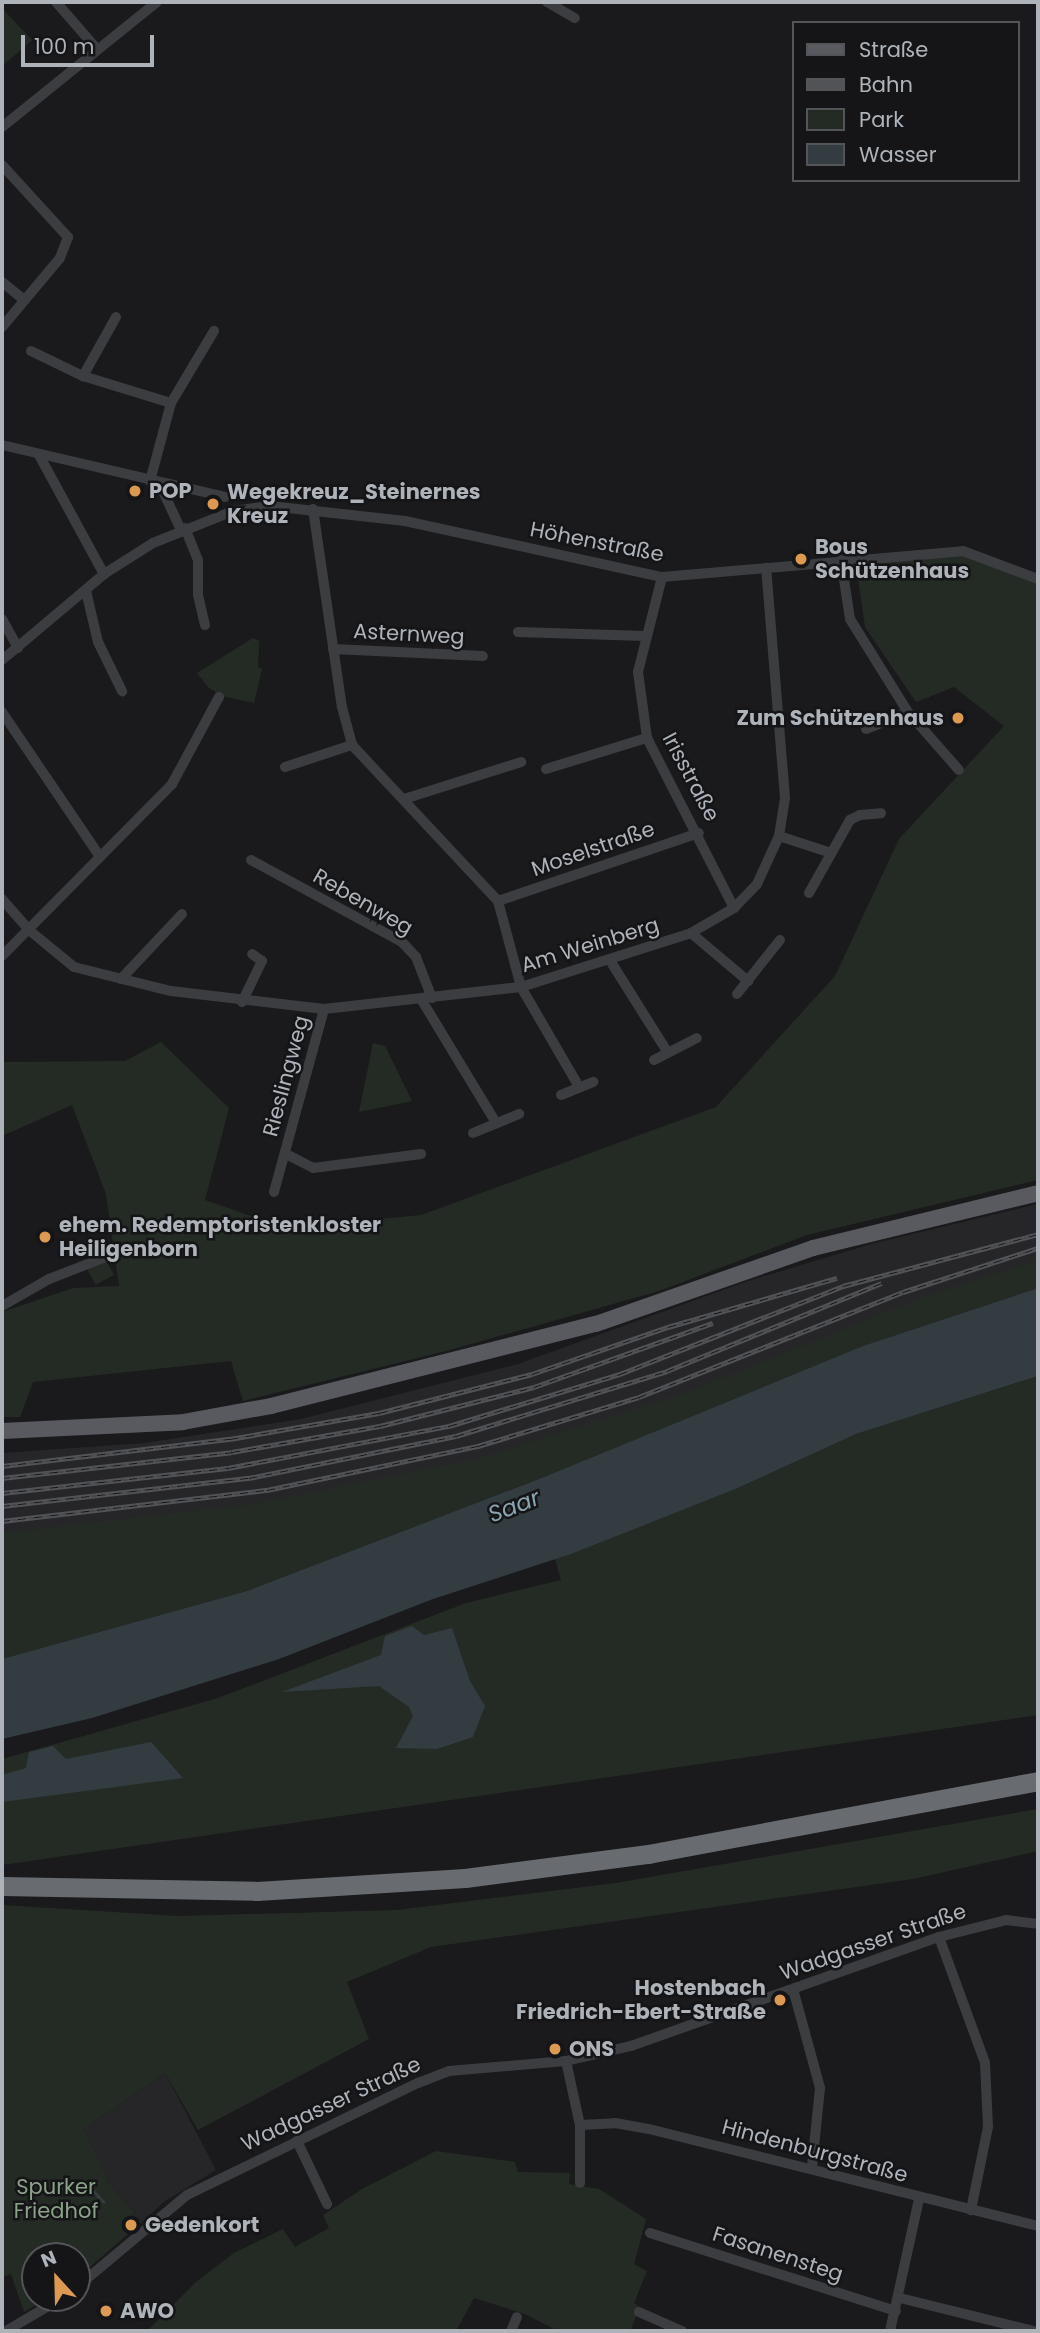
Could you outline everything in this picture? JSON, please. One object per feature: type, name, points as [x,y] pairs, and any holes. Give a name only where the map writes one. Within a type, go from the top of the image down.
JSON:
[{"type":"highway","points":[[2,1897],[38,1893],[257,1891],[477,1877],[648,1854],[1038,1781]]},
{"type":"highway","points":[[2,1886],[38,1893],[258,1902],[466,1889],[678,1860],[1038,1793]]},
{"type":"main road","points":[[2,1431],[128,1426],[231,1415],[596,1324],[813,1248],[1038,1193]]},
{"type":"street","points":[[56,2],[96,48]]},
{"type":"street","points":[[2,127],[96,48],[157,2]]},
{"type":"street","points":[[547,2],[575,18]]},
{"type":"street","points":[[2,165],[68,237],[60,258],[2,327]]},
{"type":"street","points":[[2,282],[23,299]]},
{"type":"street","points":[[83,376],[116,317]]},
{"type":"street","points":[[205,625],[198,595],[198,560],[155,482],[171,402],[214,331]]},
{"type":"street","points":[[30,351],[83,376],[171,402]]},
{"type":"street","points":[[2,445],[225,497]]},
{"type":"street","points":[[39,455],[104,574]]},
{"type":"street","name":"Höhenstraße","points":[[2,660],[104,574],[183,529],[233,511],[270,506],[405,521],[662,577],[963,551],[1038,579]]},
{"type":"street","points":[[313,509],[333,649],[352,745],[498,901],[521,987],[578,1085]]},
{"type":"street","points":[[841,560],[850,619],[908,712],[958,770]]},
{"type":"street","name":"Am Weinberg","points":[[2,899],[29,930],[74,967],[121,979],[242,1002],[324,1009],[521,987],[611,962],[691,933],[734,908],[757,884],[779,836],[785,799],[766,568]]},
{"type":"street","name":"Irisstraße","points":[[662,577],[638,672],[647,738],[699,833],[734,908]]},
{"type":"street","points":[[86,591],[98,642],[122,691]]},
{"type":"street","points":[[2,619],[18,648]]},
{"type":"street","points":[[518,632],[645,636]]},
{"type":"street","name":"Asternweg","points":[[333,649],[483,656]]},
{"type":"street","points":[[2,956],[172,784],[219,697]]},
{"type":"street","points":[[2,712],[100,857]]},
{"type":"street","points":[[866,729],[908,712]]},
{"type":"street","points":[[546,769],[647,738]]},
{"type":"street","points":[[285,767],[352,745]]},
{"type":"street","points":[[404,799],[521,762]]},
{"type":"street","points":[[809,893],[850,820],[881,813]]},
{"type":"street","name":"Moselstraße","points":[[498,901],[699,833]]},
{"type":"street","points":[[779,836],[831,853]]},
{"type":"street","name":"Rebenweg","points":[[251,860],[402,942],[416,957],[426,999],[496,1123]]},
{"type":"street","points":[[121,979],[182,914]]},
{"type":"street","points":[[691,933],[748,981]]},
{"type":"street","points":[[737,994],[780,940]]},
{"type":"street","points":[[242,1002],[262,961],[252,954]]},
{"type":"street","points":[[611,962],[668,1053]]},
{"type":"street","name":"Rieslingweg","points":[[274,1192],[324,1009]]},
{"type":"street","points":[[654,1060],[697,1038]]},
{"type":"street","points":[[561,1095],[578,1085],[594,1082]]},
{"type":"street","points":[[473,1133],[519,1114]]},
{"type":"street","name":"Rieslingweg","points":[[286,1153],[313,1168],[421,1154]]},
{"type":"street","points":[[2,1306],[49,1279],[111,1255]]},
{"type":"street","name":"Wadgasser Straße","points":[[91,2275],[187,2195],[449,2071],[566,2061],[631,2046],[939,1937],[1006,1920],[1038,1924]]},
{"type":"street","points":[[939,1937],[985,2063],[988,2127],[971,2210]]},
{"type":"street","points":[[793,1989],[820,2088],[812,2167]]},
{"type":"street","points":[[566,2061],[580,2125],[580,2183]]},
{"type":"street","name":"Hindenburgstraße","points":[[580,2125],[615,2123],[649,2129],[812,2167],[919,2199],[1038,2226]]},
{"type":"street","points":[[297,2141],[327,2204]]},
{"type":"street","points":[[890,2331],[900,2298],[919,2199]]},
{"type":"street","name":"Fasanensteg","points":[[650,2233],[895,2311]]},
{"type":"street","points":[[900,2298],[1033,2331]]},
{"type":"street","points":[[6,2331],[38,2312]]},
{"type":"street","points":[[639,2312],[682,2331]]},
{"type":"street","points":[[511,2331],[517,2317]]},
{"type":"shaded area","points":[[1038,1204],[1038,1280],[522,1480],[2,1545],[2,1453],[144,1443],[301,1419],[518,1364],[748,1281],[871,1244]]},
{"type":"shaded area","points":[[165,2073],[216,2170],[165,2201],[142,2222],[110,2184],[84,2129]]},
{"type":"green space","points":[[2,8],[32,40],[2,66]]},
{"type":"green space","points":[[966,556],[1038,581],[1038,1180],[807,1235],[659,1291],[450,1350],[243,1401],[231,1361],[33,1382],[20,1417],[2,1417],[2,1312],[73,1288],[119,1286],[106,1194],[72,1105],[2,1136],[2,1062],[125,1061],[161,1042],[229,1108],[205,1200],[286,1228],[421,1215],[716,1107],[835,976],[899,839],[1004,726],[954,687],[916,702],[865,627],[856,564]]},
{"type":"green space","points":[[253,638],[259,641],[258,667],[262,669],[254,703],[222,696],[209,688],[197,673]]},
{"type":"green space","points":[[373,1043],[385,1046],[412,1101],[359,1112]]},
{"type":"green space","points":[[106,1260],[114,1275],[95,1285],[87,1270]]},
{"type":"green space","points":[[1038,1260],[1038,1288],[863,1346],[539,1479],[247,1591],[2,1659],[2,1533],[254,1504],[476,1459],[683,1394],[923,1297]]},
{"type":"green space","points":[[1038,1376],[1038,1715],[2,1865],[2,1759],[218,1698],[466,1603],[561,1580],[555,1559],[738,1488],[856,1434]]},
{"type":"green space","name":"Spurker Friedhof","points":[[1038,1809],[1038,1851],[913,1879],[431,1947],[347,1982],[369,2039],[198,2130],[165,2073],[84,2129],[110,2184],[142,2222],[91,2266],[91,2242],[21,2242],[21,2303],[11,2274],[2,2277],[2,1905],[178,1916],[397,1910],[616,1883]]},
{"type":"green space","points":[[436,2151],[515,2162],[518,2172],[570,2173],[569,2184],[599,2189],[646,2219],[634,2264],[647,2271],[634,2303],[640,2307],[630,2331],[558,2331],[525,2314],[474,2298],[456,2331],[147,2331],[196,2282],[234,2253],[283,2229],[295,2247],[329,2228],[323,2215],[362,2189]]},
{"type":"water","name":"Saar","points":[[1038,1288],[1038,1376],[856,1434],[738,1488],[571,1554],[433,1599],[279,1659],[92,1718],[2,1739],[2,1659],[247,1591],[539,1479],[863,1346]]},
{"type":"water","points":[[412,1626],[424,1635],[452,1628],[470,1681],[485,1706],[473,1737],[437,1749],[396,1748],[413,1716],[409,1707],[379,1686],[282,1692],[381,1655],[385,1636]]},
{"type":"water","points":[[151,1742],[183,1778],[2,1802],[2,1775],[26,1768],[29,1752],[53,1746],[66,1759]]},
{"type":"waterway","points":[[56,2184],[59,2189],[88,2185],[104,2202]]},
{"type":"railway","points":[[2,1493],[228,1468],[449,1426],[620,1374],[843,1286],[1038,1234]]},
{"type":"railway","points":[[2,1521],[267,1490],[478,1446],[639,1397],[903,1292],[1038,1248]]},
{"type":"railway","points":[[2,1466],[230,1439],[379,1413],[532,1374],[668,1327],[837,1278]]},
{"type":"railway","points":[[2,1506],[249,1478],[456,1436],[667,1371],[882,1283]]},
{"type":"railway","points":[[2,1478],[232,1452],[380,1426],[534,1387],[713,1323]]},
{"type":"place","name":"POP","points":[[135,491]]},
{"type":"place","name":"Wegekreuz_Steinernes Kreuz","points":[[213,504]]},
{"type":"place","name":"Bous Schützenhaus","points":[[801,559]]},
{"type":"place","name":"Zum Schützenhaus","points":[[958,718]]},
{"type":"place","name":"ehem. Redemptoristenkloster Heiligenborn","points":[[45,1237]]},
{"type":"place","name":"Hostenbach Friedrich-Ebert-Straße","points":[[780,2000]]},
{"type":"place","name":"ONS","points":[[555,2049]]},
{"type":"place","name":"Gedenkort","points":[[131,2225]]},
{"type":"place","name":"AWO","points":[[106,2311]]}]
